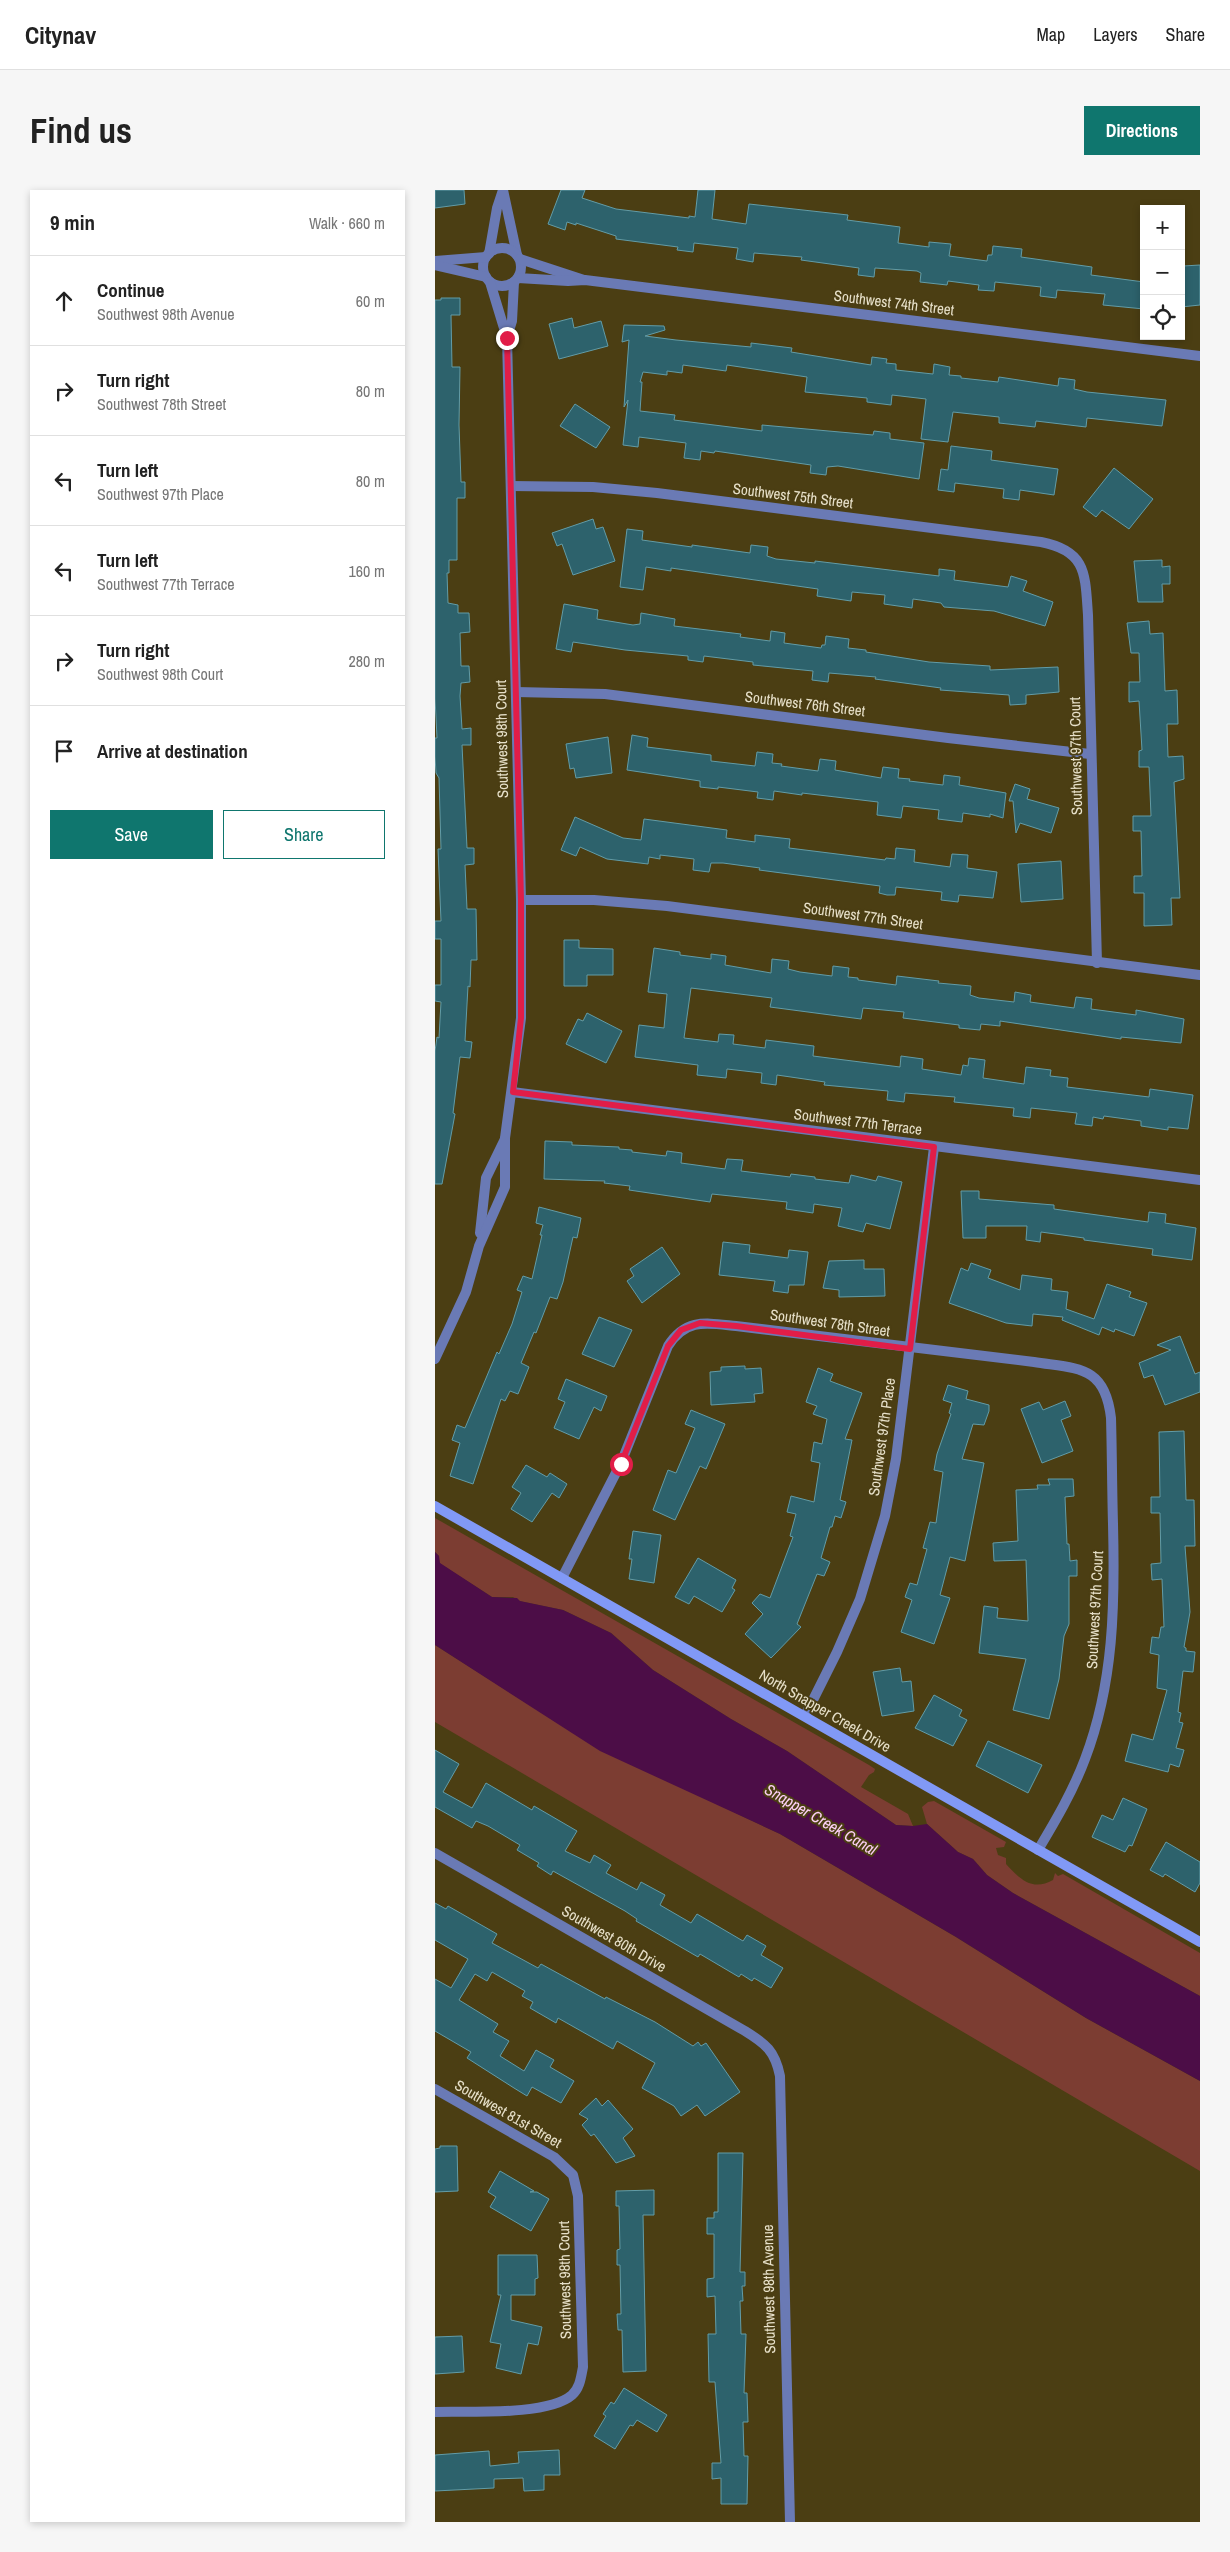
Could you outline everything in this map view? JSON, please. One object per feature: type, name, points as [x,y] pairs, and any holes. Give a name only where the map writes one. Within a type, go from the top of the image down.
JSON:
[{"type":"street","points":[[488,279],[483,267],[503,190]]},
{"type":"street","points":[[435,265],[488,279],[502,286],[516,280],[522,265],[518,257],[503,190]]},
{"type":"street","points":[[435,261],[487,255],[500,248],[506,248],[518,257]]},
{"type":"street","name":"Southwest 74th Street","points":[[518,257],[585,280]]},
{"type":"street","name":"Southwest 98th Court","points":[[435,1359],[466,1292],[479,1246],[505,1187],[505,1138],[513,1092],[521,1018],[521,900],[507,338],[488,279]]},
{"type":"street","name":"Southwest 74th Street","points":[[516,280],[585,280],[1200,356]]},
{"type":"street","name":"Southwest 98th Court","points":[[507,338],[512,321],[516,280]]},
{"type":"street","name":"Southwest 75th Street","points":[[511,486],[593,487],[657,493],[1041,542],[1070,552]]},
{"type":"street","name":"Southwest 97th Court","points":[[1070,552],[1081,569],[1087,600],[1097,963]]},
{"type":"street","name":"Southwest 76th Street","points":[[516,692],[605,694],[948,738],[1090,754]]},
{"type":"street","name":"Southwest 77th Street","points":[[521,900],[593,900],[667,906],[1200,975]]},
{"type":"street","name":"Southwest 77th Terrace","points":[[513,1092],[1200,1180]]},
{"type":"street","name":"Southwest 98th Court","points":[[479,1246],[486,1178],[505,1138]]},
{"type":"street","name":"Southwest 97th Place","points":[[805,1716],[837,1652],[873,1563],[896,1459],[934,1147]]},
{"type":"street","name":"Southwest 78th Street","points":[[562,1578],[621,1464],[668,1346],[681,1330],[695,1324],[736,1326],[1072,1368],[1090,1374],[1104,1388]]},
{"type":"street","name":"Southwest 97th Court","points":[[1038,1850],[1067,1801],[1086,1758],[1107,1680],[1112,1635],[1114,1583],[1111,1418],[1104,1388]]},
{"type":"street","name":"North Snapper Creek Drive","points":[[435,1506],[1200,1942]]},
{"type":"street","name":"Southwest 80th Drive","points":[[435,1854],[745,2032],[766,2046],[775,2055]]},
{"type":"street","name":"Southwest 98th Avenue","points":[[775,2055],[780,2076],[790,2522]]},
{"type":"street","name":"Southwest 81st Street","points":[[435,2089],[566,2166]]},
{"type":"street","name":"Southwest 98th Court","points":[[435,2412],[539,2408],[555,2405],[573,2394],[579,2386],[583,2367],[578,2196],[576,2184],[566,2166]]},
{"type":"shaded area","points":[[435,1518],[869,1765],[875,1769],[874,1772],[869,1775],[861,1787],[908,1814],[913,1826],[896,1825],[787,1751],[731,1719],[653,1670],[611,1633],[563,1610],[519,1601],[513,1597],[492,1597],[439,1563],[439,1556],[435,1552]]},
{"type":"shaded area","points":[[435,1645],[552,1719],[698,1795],[780,1834],[956,1937],[1086,2018],[1200,2081],[1200,2171],[435,1722]]},
{"type":"shaded area","points":[[934,1801],[1006,1842],[1004,1847],[996,1848],[998,1855],[1006,1858],[1006,1864],[1027,1882],[1039,1885],[1053,1880],[1055,1873],[1058,1876],[1063,1874],[1200,1953],[1200,1996],[1013,1893],[987,1875],[973,1859],[958,1852],[927,1824],[922,1807],[928,1802]]},
{"type":"water","name":"Snapper Creek Canal","points":[[435,1552],[439,1556],[440,1563],[492,1597],[517,1598],[520,1601],[563,1610],[611,1633],[653,1670],[731,1719],[787,1751],[896,1825],[913,1826],[927,1824],[958,1852],[973,1859],[987,1875],[1013,1893],[1200,1996],[1200,2081],[1086,2018],[956,1937],[780,1834],[600,1751],[435,1645]]},
{"type":"building","points":[[435,190],[464,190],[465,204],[435,208]]},
{"type":"building","points":[[561,190],[585,190],[582,198],[616,209],[689,218],[689,216],[695,217],[698,190],[715,190],[712,219],[746,224],[749,204],[848,215],[847,220],[900,227],[898,243],[929,247],[929,242],[951,244],[949,256],[987,261],[988,255],[992,255],[993,246],[1022,249],[1021,257],[1092,267],[1091,275],[1140,281],[1140,309],[1103,305],[1105,294],[1057,290],[1056,298],[1040,296],[1041,287],[995,282],[994,291],[978,290],[979,285],[948,281],[947,285],[920,282],[921,273],[917,271],[875,268],[874,277],[858,275],[859,268],[801,260],[802,257],[754,253],[753,262],[736,259],[738,248],[694,243],[693,252],[677,250],[678,247],[616,239],[616,236],[576,223],[576,225],[567,222],[565,230],[548,224]]},
{"type":"building","points":[[1200,265],[1200,305],[1185,307],[1185,266]]},
{"type":"building","points":[[441,298],[460,298],[460,315],[451,315],[452,367],[460,367],[459,425],[461,482],[465,482],[465,498],[457,498],[457,560],[449,560],[449,573],[447,573],[448,603],[458,605],[458,613],[469,613],[470,632],[460,633],[461,666],[469,666],[470,682],[461,683],[460,696],[462,729],[471,728],[471,745],[462,745],[467,848],[474,848],[474,864],[465,865],[467,909],[476,909],[477,960],[471,960],[470,987],[468,986],[465,1041],[472,1042],[470,1058],[460,1057],[453,1113],[455,1114],[442,1184],[435,1184],[435,1051],[437,1037],[439,1038],[441,1002],[435,1001],[435,985],[441,985],[441,939],[435,939],[435,921],[441,921],[438,849],[441,849],[439,778],[436,773],[435,756],[435,738],[437,738],[435,698],[435,300],[441,300]]},
{"type":"building","points":[[572,318],[574,328],[601,321],[608,346],[559,359],[549,324]]},
{"type":"building","points":[[624,325],[664,326],[665,330],[645,336],[751,347],[751,343],[792,348],[791,352],[871,365],[872,357],[887,359],[886,363],[896,364],[896,370],[933,374],[934,364],[950,367],[949,375],[961,376],[961,378],[998,382],[999,377],[1058,386],[1059,378],[1075,380],[1074,389],[1087,392],[1166,400],[1162,426],[1087,418],[1086,427],[1036,421],[1035,427],[999,423],[999,417],[953,412],[948,442],[921,439],[926,399],[892,395],[891,405],[867,402],[867,398],[805,392],[807,377],[727,365],[726,371],[683,365],[682,373],[667,371],[667,375],[643,372],[640,382],[642,382],[640,411],[675,415],[674,420],[762,431],[762,425],[873,435],[874,431],[890,433],[890,439],[924,443],[919,479],[838,466],[827,467],[826,475],[810,473],[811,465],[715,451],[714,453],[701,451],[700,460],[684,458],[686,443],[639,437],[638,447],[623,445],[628,400],[624,407],[629,340],[622,342]]},
{"type":"building","points":[[575,404],[610,427],[596,448],[560,426]]},
{"type":"building","points":[[951,446],[992,451],[991,460],[1058,469],[1054,495],[1020,490],[1019,500],[1003,498],[1004,489],[955,483],[954,492],[938,490],[941,469],[948,470]]},
{"type":"building","points":[[1114,468],[1153,499],[1129,529],[1102,510],[1096,517],[1083,507]]},
{"type":"building","points":[[593,519],[596,529],[603,527],[615,561],[573,575],[562,544],[557,546],[552,533]]},
{"type":"building","points":[[627,529],[643,531],[642,540],[692,547],[692,545],[750,553],[751,545],[768,547],[767,556],[776,559],[815,563],[815,561],[939,576],[939,569],[955,571],[954,580],[1008,587],[1011,576],[1027,581],[1023,591],[1053,602],[1045,626],[994,611],[944,607],[941,603],[913,599],[912,608],[884,604],[885,595],[852,592],[851,601],[817,596],[818,589],[671,568],[671,571],[646,567],[643,590],[620,587]]},
{"type":"building","points":[[1162,560],[1162,567],[1170,566],[1170,584],[1162,584],[1163,602],[1138,602],[1134,561]]},
{"type":"building","points":[[564,604],[598,610],[597,619],[633,625],[640,624],[641,613],[675,619],[674,626],[741,634],[740,637],[770,641],[771,631],[785,633],[784,643],[821,648],[822,645],[825,645],[826,636],[849,639],[848,648],[866,650],[866,652],[929,662],[990,666],[990,670],[1058,667],[1059,692],[1026,695],[1026,704],[1010,705],[1009,695],[940,690],[941,688],[875,679],[876,677],[829,673],[828,682],[812,680],[813,671],[753,665],[753,662],[704,656],[703,662],[688,660],[688,656],[625,650],[573,642],[571,652],[556,649]]},
{"type":"building","points":[[1149,621],[1150,634],[1163,633],[1165,691],[1177,690],[1178,724],[1167,724],[1168,757],[1183,756],[1184,779],[1174,782],[1180,898],[1171,898],[1172,925],[1144,926],[1144,893],[1134,893],[1134,876],[1142,876],[1141,831],[1133,831],[1133,816],[1151,816],[1149,767],[1139,767],[1139,751],[1142,750],[1139,701],[1129,702],[1129,682],[1140,682],[1139,653],[1131,653],[1127,623]]},
{"type":"building","points":[[632,735],[648,738],[647,747],[711,755],[711,761],[755,766],[757,752],[773,754],[772,763],[782,764],[781,766],[818,771],[820,759],[836,761],[835,770],[881,778],[883,767],[899,769],[898,778],[910,779],[909,781],[943,785],[944,775],[960,777],[959,785],[1006,793],[1003,818],[990,814],[990,817],[963,813],[962,822],[938,819],[939,810],[903,806],[901,818],[877,815],[878,802],[774,791],[773,800],[757,798],[758,792],[718,787],[718,789],[700,787],[700,781],[627,770]]},
{"type":"building","points":[[608,737],[612,773],[576,778],[574,768],[570,769],[566,744]]},
{"type":"building","points":[[1015,784],[1030,789],[1027,799],[1059,808],[1051,833],[1020,823],[1016,833],[1013,801],[1009,801]]},
{"type":"building","points":[[575,817],[623,838],[641,840],[644,819],[727,830],[726,838],[755,842],[755,835],[790,839],[789,848],[885,860],[886,858],[895,859],[896,848],[915,850],[914,862],[950,867],[952,854],[968,855],[967,868],[997,872],[993,898],[959,895],[958,902],[941,900],[942,892],[896,887],[895,895],[887,895],[879,893],[880,886],[759,870],[760,868],[723,863],[711,863],[709,872],[693,870],[694,859],[660,855],[660,859],[649,857],[648,864],[607,859],[580,847],[576,856],[561,850]]},
{"type":"building","points":[[1061,861],[1063,899],[1021,902],[1018,864]]},
{"type":"building","points":[[564,940],[579,940],[579,948],[613,949],[613,975],[587,975],[587,986],[564,986]]},
{"type":"building","points":[[654,948],[680,952],[680,955],[711,959],[711,954],[726,956],[725,965],[771,973],[772,959],[789,961],[788,969],[800,972],[832,976],[833,966],[849,968],[848,977],[858,978],[858,980],[896,985],[897,976],[939,981],[938,983],[971,986],[970,995],[979,998],[1014,1002],[1015,992],[1031,995],[1030,1002],[1074,1008],[1076,997],[1092,999],[1091,1009],[1136,1015],[1136,1010],[1184,1019],[1181,1043],[1121,1037],[1121,1039],[1000,1021],[1000,1026],[981,1024],[980,1030],[959,1028],[959,1025],[903,1018],[904,1012],[863,1008],[861,1019],[770,1007],[772,998],[691,988],[684,1038],[718,1042],[719,1034],[734,1035],[733,1044],[765,1048],[766,1040],[814,1046],[813,1056],[900,1067],[901,1056],[923,1059],[922,1069],[961,1075],[963,1065],[968,1066],[969,1058],[985,1060],[983,1078],[1024,1084],[1026,1067],[1051,1070],[1050,1076],[1068,1078],[1067,1087],[1149,1097],[1150,1089],[1193,1095],[1188,1129],[1168,1127],[1168,1130],[1141,1126],[1141,1121],[1104,1116],[1103,1119],[1093,1117],[1092,1126],[1075,1124],[1077,1113],[1031,1108],[1030,1118],[1013,1116],[1014,1108],[954,1102],[955,1097],[905,1093],[904,1102],[887,1100],[888,1091],[824,1085],[825,1082],[777,1075],[776,1085],[761,1083],[762,1073],[727,1069],[726,1078],[697,1075],[698,1065],[635,1057],[639,1025],[664,1028],[667,994],[648,992]]},
{"type":"building","points":[[587,1013],[622,1031],[606,1063],[566,1044],[578,1019],[583,1021]]},
{"type":"building","points":[[545,1141],[572,1142],[572,1145],[619,1147],[619,1149],[632,1150],[632,1152],[666,1156],[667,1151],[682,1153],[681,1163],[725,1169],[727,1159],[743,1160],[741,1171],[790,1177],[791,1174],[849,1183],[851,1175],[876,1181],[878,1176],[902,1182],[890,1229],[866,1223],[863,1232],[838,1226],[842,1208],[814,1204],[813,1213],[786,1209],[787,1202],[712,1194],[710,1202],[629,1190],[630,1186],[604,1183],[605,1181],[544,1179]]},
{"type":"building","points":[[961,1191],[979,1191],[979,1199],[1054,1205],[1054,1209],[1148,1222],[1149,1212],[1166,1214],[1165,1223],[1196,1228],[1192,1260],[1152,1255],[1153,1249],[1041,1232],[1040,1242],[1026,1240],[1027,1226],[986,1226],[986,1238],[963,1238]]},
{"type":"building","points":[[539,1207],[581,1218],[577,1238],[573,1237],[563,1282],[557,1299],[550,1297],[536,1333],[534,1332],[521,1363],[529,1367],[518,1394],[510,1391],[505,1401],[501,1399],[473,1484],[450,1476],[460,1443],[452,1440],[457,1425],[465,1428],[497,1352],[499,1354],[512,1324],[522,1292],[517,1290],[523,1276],[532,1279],[543,1225],[536,1223]]},
{"type":"building","points":[[723,1242],[750,1245],[749,1253],[788,1258],[789,1250],[808,1252],[804,1285],[789,1285],[788,1293],[773,1291],[775,1281],[719,1275]]},
{"type":"building","points":[[662,1247],[680,1274],[642,1303],[627,1281],[634,1276],[630,1269]]},
{"type":"building","points":[[864,1260],[864,1269],[884,1269],[885,1296],[839,1297],[839,1290],[823,1288],[829,1261]]},
{"type":"building","points":[[971,1263],[991,1270],[988,1278],[1020,1290],[1022,1275],[1052,1279],[1051,1290],[1068,1292],[1066,1309],[1094,1319],[1107,1284],[1131,1292],[1129,1297],[1147,1303],[1134,1336],[1115,1329],[1114,1332],[1102,1327],[1099,1335],[1062,1320],[1063,1317],[1033,1314],[1032,1326],[1006,1323],[949,1303],[961,1268],[968,1271]]},
{"type":"building","points":[[599,1317],[632,1330],[614,1367],[582,1354]]},
{"type":"building","points":[[1180,1336],[1195,1374],[1200,1372],[1200,1392],[1165,1405],[1153,1375],[1144,1378],[1139,1363],[1171,1350],[1157,1345]]},
{"type":"building","points":[[745,1366],[745,1369],[761,1368],[763,1393],[754,1394],[755,1402],[711,1405],[710,1372],[721,1371],[721,1367]]},
{"type":"building","points":[[818,1368],[833,1374],[830,1381],[862,1393],[845,1439],[852,1440],[840,1500],[846,1502],[841,1518],[835,1516],[832,1527],[830,1527],[821,1558],[830,1562],[824,1576],[817,1574],[797,1624],[801,1627],[771,1658],[745,1634],[763,1614],[752,1603],[760,1594],[770,1598],[793,1537],[790,1536],[796,1514],[787,1512],[791,1496],[814,1502],[820,1463],[811,1461],[814,1442],[822,1444],[827,1419],[813,1414],[817,1406],[806,1402]]},
{"type":"building","points":[[566,1379],[607,1396],[601,1411],[594,1407],[579,1439],[554,1428],[565,1402],[558,1399]]},
{"type":"building","points":[[948,1385],[968,1391],[966,1399],[989,1405],[989,1411],[984,1425],[973,1424],[962,1459],[984,1463],[965,1561],[950,1557],[940,1595],[950,1598],[934,1644],[901,1632],[912,1600],[905,1597],[910,1583],[917,1585],[927,1549],[923,1548],[930,1522],[936,1523],[943,1472],[934,1470],[937,1454],[951,1414],[949,1413],[952,1403],[943,1400]]},
{"type":"building","points":[[1065,1401],[1071,1416],[1061,1420],[1073,1451],[1042,1463],[1021,1409],[1039,1402],[1043,1410]]},
{"type":"building","points":[[691,1410],[725,1424],[706,1469],[700,1466],[675,1520],[653,1510],[668,1470],[676,1473],[695,1428],[685,1424]]},
{"type":"building","points":[[1184,1431],[1186,1500],[1194,1500],[1195,1546],[1185,1546],[1190,1612],[1184,1647],[1186,1651],[1195,1652],[1193,1672],[1183,1671],[1178,1712],[1181,1713],[1179,1722],[1183,1723],[1176,1748],[1184,1750],[1179,1767],[1170,1764],[1168,1772],[1125,1761],[1132,1734],[1153,1740],[1167,1690],[1157,1688],[1159,1655],[1150,1653],[1152,1637],[1159,1638],[1161,1627],[1164,1627],[1162,1579],[1152,1580],[1151,1564],[1161,1563],[1160,1513],[1151,1513],[1151,1497],[1160,1497],[1159,1432]]},
{"type":"building","points":[[526,1465],[547,1477],[550,1473],[567,1484],[559,1498],[552,1493],[532,1522],[511,1509],[521,1493],[512,1487]]},
{"type":"building","points":[[1048,1479],[1073,1479],[1074,1496],[1065,1497],[1067,1544],[1069,1544],[1070,1561],[1077,1560],[1077,1576],[1069,1576],[1069,1624],[1064,1636],[1059,1679],[1049,1719],[1013,1710],[1026,1659],[979,1653],[984,1606],[998,1608],[997,1618],[1028,1621],[1026,1560],[994,1561],[993,1543],[1018,1541],[1016,1490],[1038,1489],[1037,1485],[1050,1485]]},
{"type":"building","points":[[633,1531],[661,1535],[654,1583],[629,1579],[632,1559],[629,1559]]},
{"type":"building","points":[[698,1558],[736,1580],[732,1588],[735,1590],[722,1612],[694,1596],[689,1604],[675,1597]]},
{"type":"building","points":[[900,1668],[902,1682],[911,1681],[914,1711],[882,1716],[873,1672]]},
{"type":"building","points":[[934,1695],[962,1710],[959,1716],[967,1720],[953,1746],[915,1728]]},
{"type":"building","points":[[988,1741],[1042,1765],[1028,1793],[976,1766]]},
{"type":"building","points":[[435,1750],[459,1764],[443,1792],[472,1808],[486,1783],[532,1810],[534,1806],[577,1831],[565,1851],[590,1863],[594,1855],[611,1865],[606,1873],[637,1890],[641,1882],[665,1895],[660,1905],[691,1923],[697,1914],[743,1941],[747,1935],[766,1946],[761,1955],[783,1968],[771,1988],[754,1978],[752,1981],[741,1974],[739,1977],[700,1954],[698,1957],[636,1921],[637,1919],[625,1911],[553,1871],[551,1875],[537,1866],[539,1863],[517,1850],[520,1845],[488,1826],[476,1821],[472,1828],[435,1807]]},
{"type":"building","points":[[1123,1798],[1147,1809],[1132,1846],[1129,1845],[1125,1852],[1092,1837],[1102,1815],[1113,1820]]},
{"type":"building","points":[[1166,1842],[1200,1862],[1200,1883],[1195,1892],[1165,1874],[1163,1877],[1150,1870]]},
{"type":"building","points":[[435,1903],[446,1909],[448,1906],[497,1934],[492,1943],[538,1968],[541,1964],[605,1999],[606,1997],[655,2022],[693,2046],[698,2042],[701,2046],[706,2043],[740,2092],[705,2116],[697,2105],[681,2116],[674,2106],[642,2088],[655,2063],[617,2041],[613,2049],[558,2018],[556,2023],[530,2008],[533,2002],[522,1996],[525,1991],[492,1972],[487,1981],[475,1974],[459,2000],[498,2024],[493,2032],[509,2041],[500,2056],[524,2071],[536,2050],[554,2060],[550,2067],[574,2081],[561,2103],[532,2087],[527,2096],[514,2088],[467,2058],[471,2052],[435,2031],[435,1979],[451,1988],[468,1959],[435,1940]]},
{"type":"building","points":[[596,2098],[602,2106],[608,2100],[633,2129],[623,2138],[635,2156],[616,2163],[594,2134],[591,2136],[582,2125],[588,2119],[579,2114]]},
{"type":"building","points":[[440,2146],[457,2146],[458,2191],[435,2192],[435,2149],[440,2148]]},
{"type":"building","points":[[718,2153],[743,2153],[740,2272],[745,2272],[745,2286],[742,2286],[743,2301],[740,2301],[741,2334],[746,2334],[744,2393],[747,2393],[748,2422],[743,2422],[744,2456],[748,2456],[747,2504],[721,2504],[721,2478],[712,2479],[712,2463],[721,2463],[715,2382],[709,2382],[708,2334],[716,2334],[715,2296],[707,2297],[707,2279],[714,2278],[714,2234],[707,2234],[707,2218],[714,2218],[714,2212],[718,2212]]},
{"type":"building","points":[[500,2171],[534,2191],[530,2192],[537,2192],[549,2199],[531,2231],[490,2207],[496,2197],[488,2192]]},
{"type":"building","points":[[654,2190],[654,2215],[643,2215],[646,2371],[623,2372],[622,2330],[618,2330],[617,2314],[621,2314],[620,2265],[617,2265],[617,2250],[620,2249],[619,2206],[616,2206],[616,2191]]},
{"type":"building","points":[[498,2255],[537,2255],[538,2278],[535,2279],[535,2295],[511,2295],[511,2320],[542,2327],[538,2345],[528,2343],[521,2374],[496,2368],[501,2344],[490,2342],[501,2295],[498,2295]]},
{"type":"building","points":[[462,2336],[464,2372],[435,2374],[435,2337]]},
{"type":"building","points":[[624,2388],[667,2415],[657,2432],[637,2420],[633,2426],[630,2425],[615,2449],[594,2436],[606,2416],[603,2414],[611,2402],[614,2404]]},
{"type":"building","points":[[559,2450],[560,2475],[544,2475],[544,2490],[524,2491],[523,2478],[494,2479],[494,2488],[435,2491],[435,2455],[489,2451],[490,2466],[519,2463],[518,2452]]},
{"type":"route","points":[[507,338],[521,900],[521,1018],[513,1092],[934,1147],[910,1349],[736,1326],[700,1323],[689,1325],[674,1337],[668,1346],[621,1464]]}]
